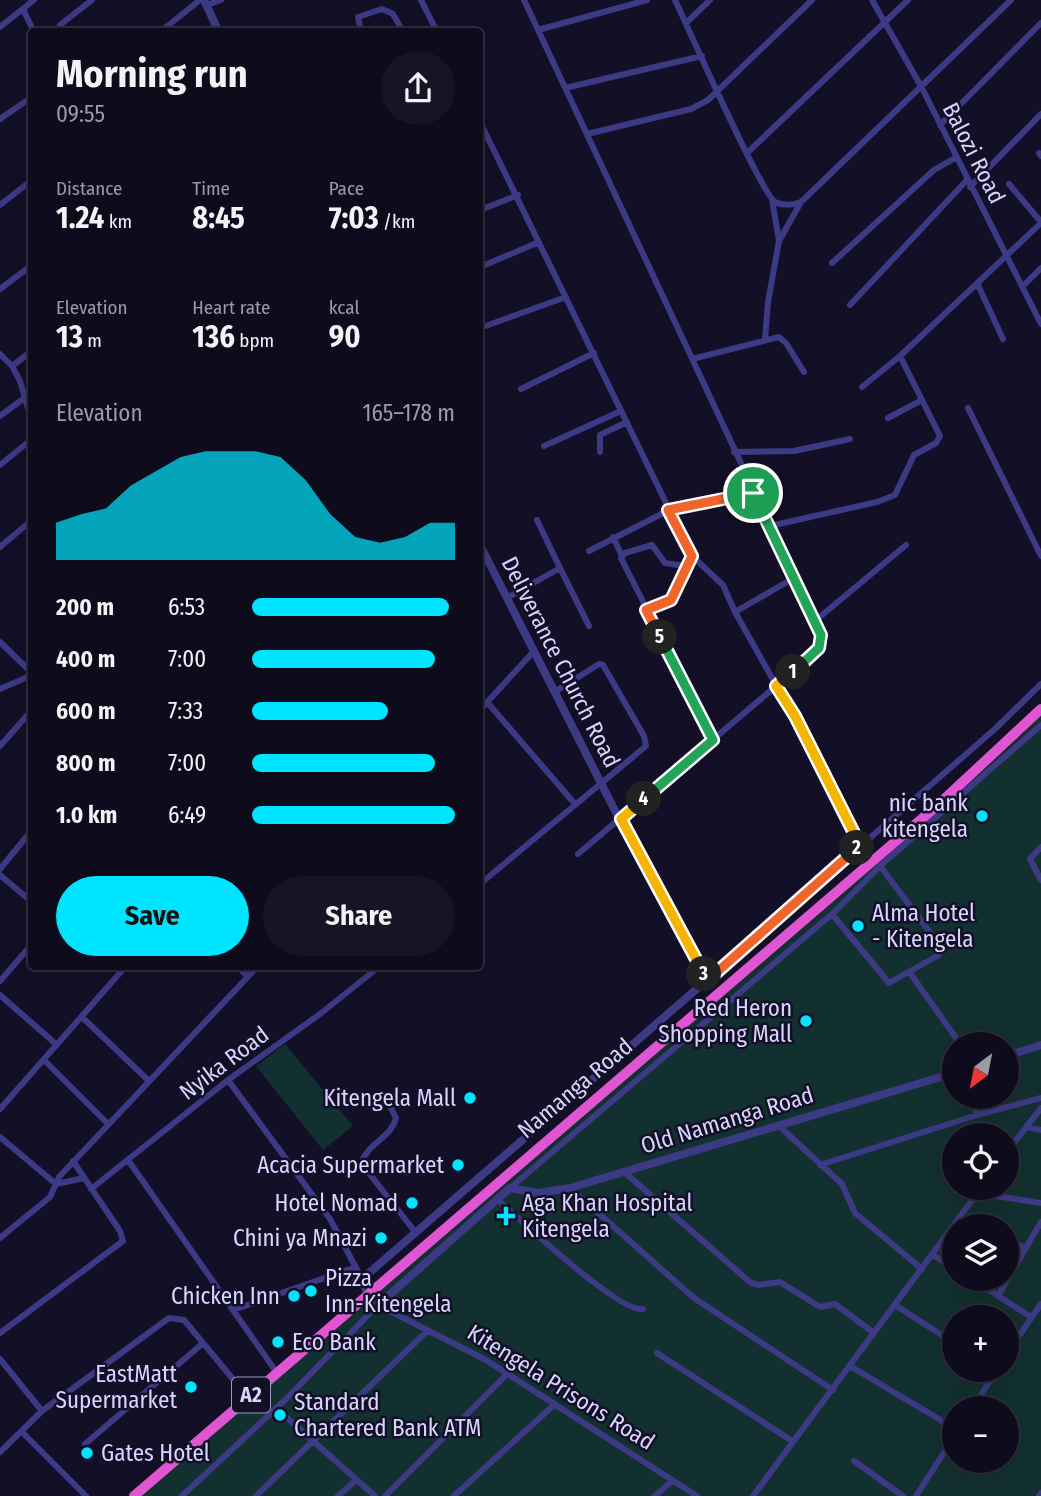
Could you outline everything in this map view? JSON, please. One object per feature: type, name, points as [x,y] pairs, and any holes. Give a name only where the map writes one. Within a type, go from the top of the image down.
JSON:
[{"type":"highway","name":"Namanga Road","points":[[134,1496],[939,804],[1041,709]]},
{"type":"street","points":[[0,27],[34,0]]},
{"type":"street","points":[[59,28],[92,0]]},
{"type":"street","points":[[166,28],[204,2],[221,0]]},
{"type":"street","points":[[421,0],[435,28]]},
{"type":"street","points":[[524,0],[815,621],[822,642],[819,648],[776,686],[578,854]]},
{"type":"street","points":[[538,30],[647,0]]},
{"type":"street","points":[[675,0],[747,153],[772,199],[779,241]]},
{"type":"street","points":[[686,23],[710,0]]},
{"type":"street","points":[[587,134],[691,109],[719,91],[812,0]]},
{"type":"street","name":"Balozi Road","points":[[872,0],[922,88],[1041,324]]},
{"type":"street","points":[[747,153],[908,0]]},
{"type":"street","points":[[765,340],[768,302],[779,241],[801,202],[922,88],[1010,0]]},
{"type":"street","points":[[204,2],[217,28]]},
{"type":"street","points":[[23,9],[32,28]]},
{"type":"street","points":[[359,28],[358,18],[386,9],[393,14],[402,28]]},
{"type":"street","points":[[940,125],[1041,23]]},
{"type":"street","points":[[565,88],[702,56]]},
{"type":"street","points":[[0,119],[28,100]]},
{"type":"street","points":[[850,305],[1041,114]]},
{"type":"street","points":[[483,130],[518,195],[692,556],[716,576],[801,727],[860,845]]},
{"type":"street","points":[[832,263],[934,170],[955,158]]},
{"type":"street","points":[[0,205],[28,183]]},
{"type":"street","points":[[862,387],[978,285],[1041,223],[1009,184]]},
{"type":"street","points":[[483,209],[518,195]]},
{"type":"street","points":[[772,199],[785,204],[801,202]]},
{"type":"street","points":[[483,266],[539,242]]},
{"type":"street","points":[[0,289],[28,268]]},
{"type":"street","points":[[1021,287],[1041,268]]},
{"type":"street","points":[[978,285],[1003,339]]},
{"type":"street","points":[[483,327],[566,297]]},
{"type":"street","points":[[692,359],[765,340],[783,339],[804,372]]},
{"type":"street","points":[[521,389],[594,353]]},
{"type":"street","points":[[0,354],[12,366],[20,381],[28,412]]},
{"type":"street","points":[[12,366],[28,354]]},
{"type":"street","points":[[770,526],[877,502],[895,495],[914,455],[939,440],[900,356]]},
{"type":"street","points":[[0,404],[3,414],[23,399]]},
{"type":"street","points":[[888,418],[922,400]]},
{"type":"street","points":[[968,408],[1041,556]]},
{"type":"street","points":[[544,446],[621,411]]},
{"type":"street","points":[[600,452],[600,435],[626,422]]},
{"type":"street","points":[[734,452],[794,451],[850,439]]},
{"type":"street","points":[[0,465],[28,442]]},
{"type":"street","points":[[589,551],[668,510],[753,493]]},
{"type":"street","points":[[537,520],[589,626]]},
{"type":"street","points":[[0,547],[28,523]]},
{"type":"street","points":[[613,537],[622,556],[623,566],[713,740]]},
{"type":"street","points":[[622,556],[652,545],[665,563],[685,566]]},
{"type":"street","points":[[815,621],[906,545]]},
{"type":"street","name":"Deliverance Church Road","points":[[483,551],[601,784],[708,980]]},
{"type":"street","points":[[646,610],[671,600],[692,556]]},
{"type":"street","points":[[507,598],[560,568]]},
{"type":"street","points":[[734,612],[794,578]]},
{"type":"street","points":[[0,642],[28,670]]},
{"type":"street","points":[[483,707],[534,650]]},
{"type":"street","points":[[483,881],[643,749],[644,736],[603,665],[599,664],[556,691]]},
{"type":"street","points":[[0,689],[28,676]]},
{"type":"street","points":[[362,1279],[996,728],[1041,684]]},
{"type":"street","points":[[487,702],[575,804]]},
{"type":"street","points":[[0,746],[28,714]]},
{"type":"street","points":[[182,1496],[276,1408],[379,1305],[497,1199],[832,914],[880,866],[1041,725]]},
{"type":"street","points":[[0,869],[28,835]]},
{"type":"street","points":[[1041,847],[1030,859],[1041,880]]},
{"type":"street","points":[[832,914],[886,982],[893,983],[939,954],[941,947],[880,866]]},
{"type":"street","points":[[0,875],[28,899]]},
{"type":"street","points":[[0,981],[28,949]]},
{"type":"street","points":[[0,1109],[123,970]]},
{"type":"street","points":[[241,970],[248,977]]},
{"type":"street","points":[[0,1238],[50,1197],[73,1161],[254,970]]},
{"type":"street","name":"Nyika Road","points":[[91,1189],[228,1080],[320,1014],[375,970]]},
{"type":"street","points":[[910,973],[952,1032]]},
{"type":"street","points":[[0,995],[57,1045]]},
{"type":"street","points":[[712,999],[720,1008]]},
{"type":"street","points":[[82,1017],[148,1080]]},
{"type":"street","points":[[1019,1052],[1041,1045]]},
{"type":"street","points":[[44,1060],[108,1124]]},
{"type":"street","points":[[628,1071],[638,1079]]},
{"type":"street","name":"Old Namanga Road","points":[[510,1188],[538,1193],[570,1188],[942,1077]]},
{"type":"street","points":[[228,1080],[330,1219],[367,1293]]},
{"type":"street","points":[[820,1165],[977,1115],[1041,1098]]},
{"type":"street","points":[[388,1102],[396,1118],[393,1128],[369,1150],[361,1163],[416,1233]]},
{"type":"street","points":[[1019,1136],[1041,1108]]},
{"type":"street","points":[[976,1110],[977,1115]]},
{"type":"street","points":[[778,1125],[842,1184],[855,1213],[922,1269]]},
{"type":"street","points":[[1026,1127],[1041,1130]]},
{"type":"street","points":[[0,1137],[56,1184]]},
{"type":"street","points":[[128,1160],[277,1373]]},
{"type":"street","points":[[0,1333],[122,1241],[120,1231],[73,1161]]},
{"type":"street","points":[[622,1171],[751,1283],[759,1285],[780,1282],[820,1307],[835,1304],[874,1333]]},
{"type":"street","points":[[56,1184],[84,1178]]},
{"type":"street","points":[[570,1188],[694,1298],[833,1390]]},
{"type":"street","points":[[497,1199],[600,1287],[631,1309],[643,1309]]},
{"type":"street","points":[[1019,1199],[1041,1203]]},
{"type":"street","points":[[998,1296],[1041,1222]]},
{"type":"street","points":[[752,1496],[942,1242]]},
{"type":"street","points":[[1019,1245],[1026,1248]]},
{"type":"street","points":[[933,1255],[942,1261]]},
{"type":"street","points":[[233,1310],[356,1267]]},
{"type":"street","points":[[990,1291],[1031,1317]]},
{"type":"street","name":"Kitengela Prisons Road","points":[[367,1293],[379,1305],[427,1331],[460,1344],[508,1373],[697,1496]]},
{"type":"street","points":[[1019,1335],[1041,1304]]},
{"type":"street","points":[[895,1305],[942,1335]]},
{"type":"street","points":[[0,1452],[42,1411],[169,1318],[184,1320],[237,1384]]},
{"type":"street","points":[[256,1496],[427,1331]]},
{"type":"street","points":[[85,1444],[202,1344]]},
{"type":"street","points":[[657,1353],[793,1441]]},
{"type":"street","points":[[1,1362],[42,1411]]},
{"type":"street","points":[[850,1366],[942,1421]]},
{"type":"street","points":[[386,1496],[508,1373]]},
{"type":"street","points":[[454,1496],[555,1404]]},
{"type":"street","points":[[276,1408],[375,1496]]},
{"type":"street","points":[[22,1432],[86,1496]]},
{"type":"street","points":[[916,1496],[942,1456]]},
{"type":"street","points":[[854,1461],[903,1496]]},
{"type":"street","points":[[338,1496],[355,1480]]},
{"type":"street","points":[[655,1496],[672,1481]]},
{"type":"green space","points":[[1041,711],[1041,1496],[134,1496]]},
{"type":"green space","points":[[285,1044],[353,1126],[323,1150],[256,1066]]},
{"type":"place","name":"nic bank kitengela","points":[[982,816]]},
{"type":"place","name":"Alma Hotel - Kitengela","points":[[858,926]]},
{"type":"place","name":"Red Heron Shopping Mall","points":[[806,1021]]},
{"type":"place","name":"Kitengela Mall","points":[[470,1098]]},
{"type":"place","name":"Acacia Supermarket","points":[[458,1165]]},
{"type":"place","name":"Hotel Nomad","points":[[412,1203]]},
{"type":"place","name":"Aga Khan Hospital Kitengela","points":[[506,1216]]},
{"type":"place","name":"Chini ya Mnazi","points":[[381,1238]]},
{"type":"place","name":"Pizza Inn-Kitengela","points":[[311,1291]]},
{"type":"place","name":"Chicken Inn","points":[[294,1296]]},
{"type":"place","name":"Eco Bank","points":[[278,1342]]},
{"type":"place","name":"EastMatt Supermarket","points":[[191,1387]]},
{"type":"place","name":"Standard Chartered Bank ATM","points":[[280,1415]]},
{"type":"place","name":"Gates Hotel","points":[[87,1453]]},
{"type":"route","points":[[753,493],[815,621],[822,642],[815,653],[776,686],[795,716],[860,845],[708,980],[635,850],[621,819],[713,740],[646,610],[671,600],[692,556],[668,510],[753,493]]}]
